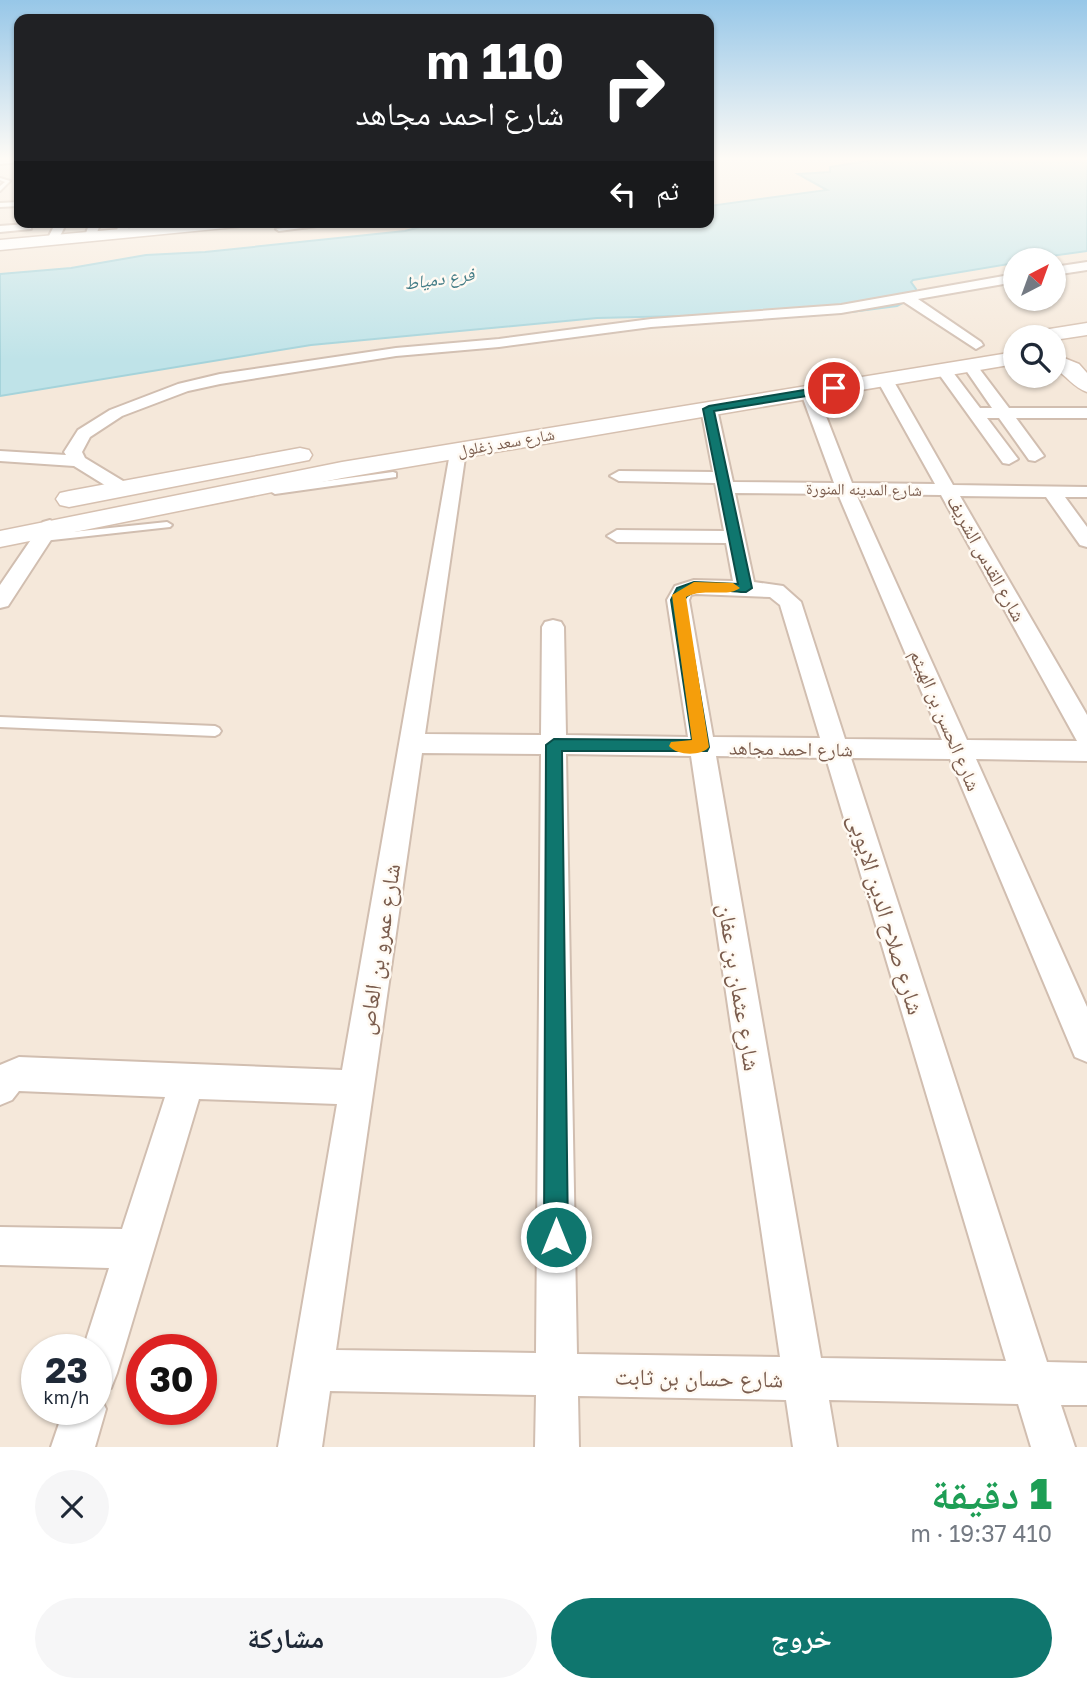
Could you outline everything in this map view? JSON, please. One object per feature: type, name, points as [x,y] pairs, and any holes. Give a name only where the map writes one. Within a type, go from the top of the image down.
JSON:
[{"type":"main road","points":[[1066,332],[1087,329]]},
{"type":"main road","name":"شارع سعد زغلول","points":[[0,539],[47,522],[122,488],[247,463],[584,410],[627,416],[709,409],[944,370],[1003,345]]},
{"type":"main road","points":[[1072,349],[1087,367]]},
{"type":"main road","name":"شارع سعد زغلول","points":[[47,522],[457,451],[627,416],[973,356],[1003,357]]},
{"type":"main road","points":[[1066,366],[1087,385]]},
{"type":"street","points":[[0,243],[21,228]]},
{"type":"street","points":[[58,229],[76,228]]},
{"type":"street","points":[[0,243],[176,228]]},
{"type":"street","points":[[1066,269],[1087,266]]},
{"type":"street","points":[[78,461],[73,452],[84,434],[117,413],[183,387],[396,352],[499,343],[651,323],[841,309],[1003,280]]},
{"type":"street","points":[[904,296],[973,356],[1005,413],[1035,456]]},
{"type":"street","points":[[944,370],[1009,459]]},
{"type":"street","name":"شارع القدس الشريف","points":[[886,380],[1087,737]]},
{"type":"street","name":"شارع الحسن بن الهيثم","points":[[809,393],[845,489],[1087,1045]]},
{"type":"street","points":[[709,409],[746,588]]},
{"type":"street","points":[[976,413],[1087,413]]},
{"type":"street","name":"شارع عمرو بن العاص","points":[[300,1447],[457,451]]},
{"type":"street","points":[[0,456],[78,461],[122,488]]},
{"type":"street","name":"شارع المدينه المنورة","points":[[619,477],[845,489],[1087,492]]},
{"type":"street","points":[[1051,491],[1087,541]]},
{"type":"street","points":[[2,595],[47,522]]},
{"type":"street","points":[[617,536],[736,537]]},
{"type":"street","name":"شارع عثمان بن عفان","points":[[746,588],[694,587],[682,591],[677,600],[815,1447]]},
{"type":"street","name":"شارع صلاح الدين الايوبى","points":[[746,588],[776,590],[788,599],[1053,1447]]},
{"type":"street","points":[[553,626],[557,1447]]},
{"type":"street","name":"شارع احمد مجاهد","points":[[411,743],[1087,751]]},
{"type":"street","points":[[4,1083],[19,1074],[356,1088]]},
{"type":"street","points":[[108,1334],[187,1081]]},
{"type":"street","points":[[0,1246],[134,1249]]},
{"type":"street","name":"شارع حسان بن ثابت","points":[[312,1370],[1087,1384]]},
{"type":"street","points":[[74,1447],[80,1425]]},
{"type":"lane","points":[[279,229],[286,228]]},
{"type":"lane","points":[[271,484],[270,489],[273,491],[393,475]]},
{"type":"lane","points":[[47,522],[167,525]]},
{"type":"lane","points":[[0,722],[215,731]]},
{"type":"shaded area","points":[[0,226],[14,226],[14,228],[714,228],[714,226],[1087,226],[1087,1447],[0,1447]]},
{"type":"water","name":"فرع دمياط","points":[[1087,226],[1087,251],[1066,254],[1066,248],[1003,248],[1003,265],[913,280],[911,282],[916,289],[916,296],[897,306],[851,312],[597,318],[311,345],[0,396],[0,274],[71,268],[146,255],[205,252],[416,228]]},
{"type":"slow traffic","points":[[677,746],[701,747],[677,600],[687,588],[733,588]]},
{"type":"route","points":[[556,1237],[554,745],[701,747],[677,600],[687,588],[746,588],[709,409],[834,388]]}]
